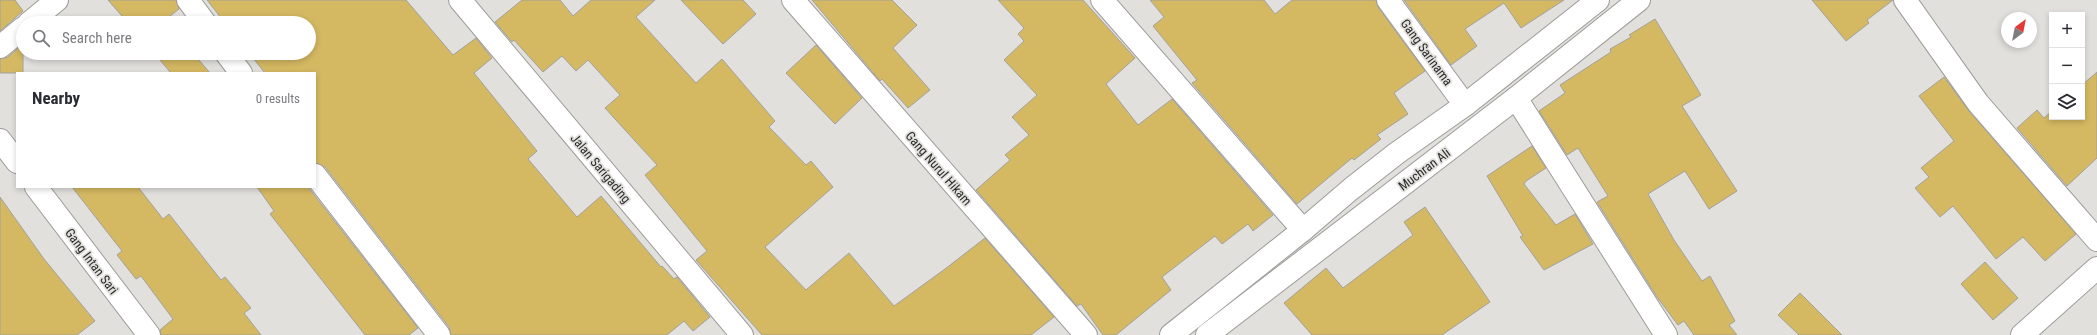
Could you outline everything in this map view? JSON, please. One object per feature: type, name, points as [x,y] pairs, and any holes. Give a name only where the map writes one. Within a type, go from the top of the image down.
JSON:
[{"type":"street","points":[[38,16],[57,0]]},
{"type":"street","points":[[188,0],[200,16]]},
{"type":"street","name":"Jalan Sarigading","points":[[460,0],[742,335]]},
{"type":"street","name":"Gang Nurul Hikam","points":[[793,0],[1086,335]]},
{"type":"street","points":[[1102,0],[1303,230]]},
{"type":"street","name":"Gang Sarinama","points":[[1388,0],[1465,105]]},
{"type":"street","points":[[1171,335],[1397,153],[1465,105],[1598,0]]},
{"type":"street","name":"Muchran Ali","points":[[1207,335],[1516,98],[1639,0]]},
{"type":"street","points":[[1905,0],[1978,103],[2097,240]]},
{"type":"street","points":[[0,48],[16,34]]},
{"type":"street","points":[[1541,45],[1556,66]]},
{"type":"street","points":[[231,60],[240,72]]},
{"type":"street","points":[[1516,98],[1666,335]]},
{"type":"street","points":[[0,140],[16,161]]},
{"type":"street","points":[[316,177],[439,335]]},
{"type":"street","name":"Gang Intan Sari","points":[[37,188],[149,335]]},
{"type":"street","points":[[2022,335],[2097,268]]},
{"type":"building","points":[[0,0],[15,0],[23,11],[0,31]]},
{"type":"building","points":[[108,0],[176,0],[179,9],[170,16],[122,16]]},
{"type":"building","points":[[207,0],[406,0],[453,55],[476,38],[492,58],[474,73],[537,151],[528,159],[577,217],[601,196],[661,267],[662,266],[674,279],[677,277],[710,317],[693,331],[684,321],[667,335],[451,335],[449,327],[325,167],[316,163],[316,72],[264,72],[255,60],[316,60],[316,16],[220,16]]},
{"type":"building","points":[[522,0],[560,0],[573,16],[591,0],[655,0],[636,17],[696,83],[722,59],[775,121],[769,127],[806,165],[811,161],[833,187],[765,247],[806,290],[849,253],[894,306],[985,238],[1054,317],[1031,335],[762,335],[696,260],[707,251],[645,175],[657,165],[605,108],[620,95],[588,60],[576,71],[562,56],[543,72],[514,40],[512,42],[495,22]]},
{"type":"building","points":[[681,0],[743,0],[756,14],[723,44]]},
{"type":"building","points":[[812,0],[892,0],[917,25],[893,48],[930,90],[908,108],[882,79],[880,81]]},
{"type":"building","points":[[998,0],[1083,0],[1135,58],[1106,84],[1138,125],[1172,99],[1273,215],[1253,231],[1248,224],[1222,244],[1215,236],[1162,277],[1171,290],[1116,335],[1103,335],[1081,304],[1077,306],[976,190],[1010,160],[1005,155],[1029,135],[1012,117],[1037,95],[1004,60],[1024,41],[1018,34],[1024,28]]},
{"type":"building","points":[[1150,0],[1264,0],[1275,14],[1292,0],[1376,0],[1378,7],[1425,71],[1394,93],[1408,114],[1377,135],[1381,139],[1354,160],[1352,158],[1297,204],[1192,83],[1197,80],[1153,26],[1164,17]]},
{"type":"building","points":[[1404,0],[1564,0],[1521,28],[1504,3],[1465,29],[1477,46],[1451,65]]},
{"type":"building","points":[[1812,0],[1893,0],[1867,20],[1869,23],[1846,41]]},
{"type":"building","points":[[1655,19],[1701,95],[1682,106],[1737,191],[1709,209],[1685,171],[1648,194],[1674,240],[1702,281],[1710,276],[1735,321],[1729,325],[1737,335],[1694,335],[1684,321],[1678,325],[1657,297],[1597,202],[1608,196],[1578,148],[1567,155],[1539,111],[1565,93],[1560,85],[1611,52],[1610,49],[1631,37],[1629,35]]},
{"type":"building","points":[[816,45],[862,98],[835,124],[786,73]]},
{"type":"building","points":[[16,50],[16,60],[23,60],[23,72],[0,73],[0,59],[8,57]]},
{"type":"building","points":[[160,60],[199,60],[209,72],[170,72]]},
{"type":"building","points":[[2097,72],[2097,158],[2067,186],[2017,128],[2037,110],[2044,118],[2049,114],[2049,120],[2085,120],[2085,82]]},
{"type":"building","points":[[1944,77],[1969,111],[2076,234],[2045,261],[2023,237],[1996,259],[1953,206],[1940,217],[1915,188],[1929,177],[1921,168],[1954,141],[1919,96]]},
{"type":"building","points":[[1532,146],[1546,168],[1526,181],[1524,184],[1556,225],[1575,214],[1593,244],[1544,270],[1520,237],[1523,236],[1487,176]]},
{"type":"building","points":[[73,188],[139,188],[163,219],[169,214],[221,280],[225,277],[251,308],[244,313],[261,335],[161,335],[160,330],[173,319],[141,276],[136,279],[117,255],[122,251]]},
{"type":"building","points":[[258,188],[309,188],[418,328],[409,335],[365,335],[270,214],[274,211]]},
{"type":"building","points":[[0,197],[44,259],[95,321],[77,335],[0,335]]},
{"type":"building","points":[[1425,207],[1490,302],[1442,335],[1312,335],[1284,303],[1326,268],[1343,288],[1413,235],[1404,222]]},
{"type":"building","points":[[1985,262],[2018,298],[1993,320],[1961,284]]},
{"type":"building","points":[[1800,293],[1842,335],[1799,335],[1778,315]]}]
